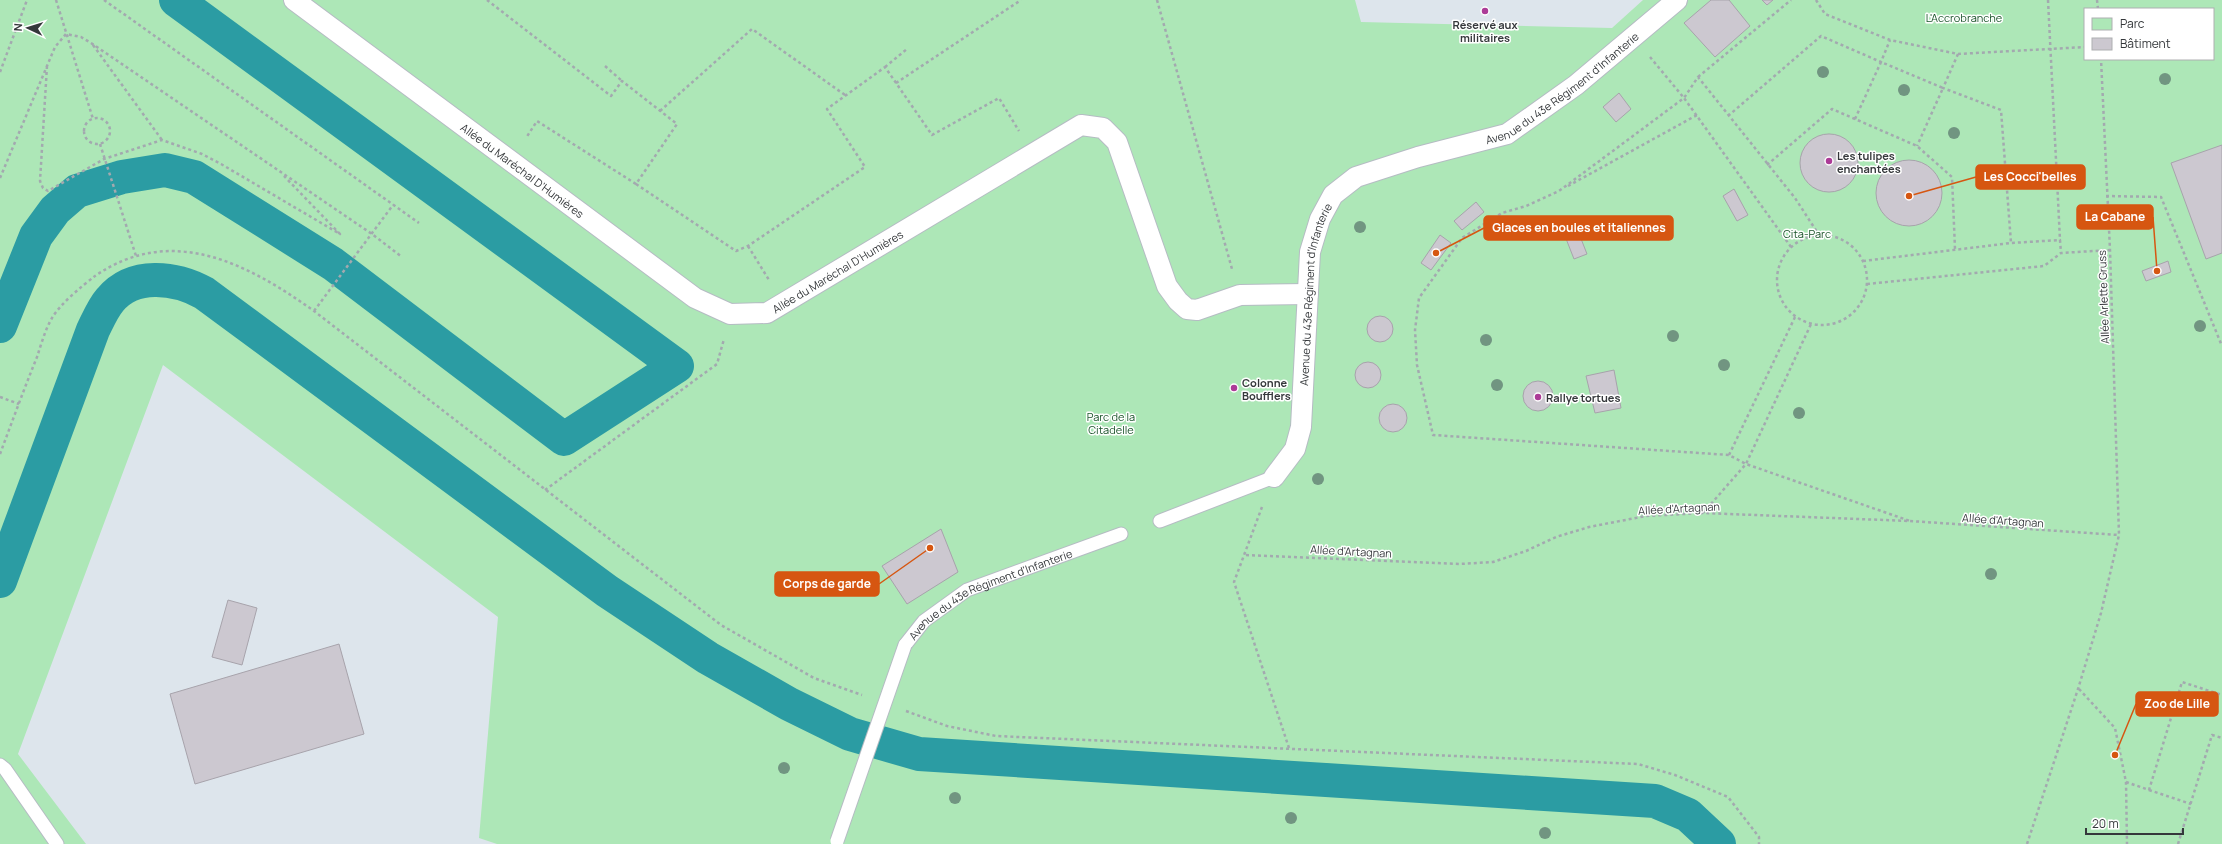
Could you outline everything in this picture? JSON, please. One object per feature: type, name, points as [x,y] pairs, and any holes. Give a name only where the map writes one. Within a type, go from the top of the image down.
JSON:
[{"type":"street","name":"Allée du Maréchal D'Humières","points":[[294,0],[695,298],[730,314],[767,313],[1081,124],[1103,128],[1117,142],[1167,286],[1178,301],[1187,309],[1197,310],[1240,295],[1308,294]]},
{"type":"street","name":"Avenue du 43e Régiment d'Infanterie","points":[[1274,476],[1295,449],[1301,427],[1310,252],[1320,219],[1333,195],[1356,178],[1363,175],[1418,157],[1507,134],[1576,85],[1677,0]]},
{"type":"lane","points":[[1160,520],[1274,476]]},
{"type":"lane","name":"Avenue du 43e Régiment d'Infanterie","points":[[836,842],[905,645],[924,621],[967,590],[1121,534]]},
{"type":"lane","points":[[0,765],[5,769],[57,844]]},
{"type":"path","points":[[0,72],[27,0]]},
{"type":"path","points":[[56,0],[93,119]]},
{"type":"path","points":[[104,0],[419,223]]},
{"type":"path","points":[[487,0],[611,96],[622,82]]},
{"type":"path","points":[[896,83],[1021,0]]},
{"type":"path","points":[[1156,0],[1240,295]]},
{"type":"path","points":[[1559,191],[1684,98],[1698,77],[1791,0]]},
{"type":"path","points":[[1816,0],[1825,14],[1890,40],[1958,54],[2084,47]]},
{"type":"path","points":[[2048,0],[2061,253]]},
{"type":"path","points":[[660,111],[752,29],[845,95]]},
{"type":"path","points":[[66,34],[81,37],[91,43],[372,234],[402,257]]},
{"type":"path","points":[[0,178],[48,64],[60,40],[66,34]]},
{"type":"path","points":[[1728,116],[1821,36],[1943,88],[2001,110],[2011,243]]},
{"type":"path","points":[[1632,38],[1697,115],[1791,247]]},
{"type":"path","points":[[1855,119],[1890,40]]},
{"type":"path","points":[[91,43],[162,140],[202,154],[221,164],[340,234],[279,172]]},
{"type":"path","points":[[511,161],[537,121],[636,184],[736,251],[748,246],[865,167],[827,109],[907,49]]},
{"type":"path","points":[[1917,146],[1958,54]]},
{"type":"path","name":"Allée Arlette Gruss","points":[[2027,844],[2078,689],[2101,613],[2119,535],[2110,250],[2100,60]]},
{"type":"path","points":[[48,64],[40,181],[43,188],[48,191],[104,159],[162,140]]},
{"type":"path","points":[[605,66],[622,82],[677,124],[636,184]]},
{"type":"path","points":[[885,67],[932,135],[999,98],[1032,154]]},
{"type":"path","points":[[1698,77],[1767,165],[1795,198],[1819,235]]},
{"type":"path","points":[[1767,165],[1832,109],[1917,146],[1952,177],[1955,249]]},
{"type":"path","points":[[1697,115],[1559,191],[1526,206],[1502,213],[1462,238],[1419,298],[1415,330],[1417,366],[1433,435],[1729,455],[1746,464],[1910,521]]},
{"type":"path","points":[[93,119],[105,121],[110,128],[109,136],[100,144],[91,142],[84,132],[87,124],[93,119]]},
{"type":"path","points":[[0,454],[52,318],[83,285],[110,266],[136,256],[100,144]]},
{"type":"path","points":[[2106,196],[2161,197],[2222,346]]},
{"type":"path","points":[[314,311],[392,205]]},
{"type":"path","points":[[1819,235],[1832,236],[1845,241],[1855,250],[1863,261],[1867,284],[1863,299],[1854,312],[1841,321],[1826,325],[1811,324],[1795,317],[1786,308],[1779,296],[1776,283],[1782,257],[1791,247],[1804,238],[1819,235]]},
{"type":"path","points":[[1863,261],[2011,243],[2060,240]]},
{"type":"path","points":[[748,246],[756,261]]},
{"type":"path","points":[[1867,284],[2044,266],[2061,253],[2110,250]]},
{"type":"path","points":[[545,490],[717,364],[730,314]]},
{"type":"path","points":[[1729,455],[1795,317]]},
{"type":"path","points":[[1703,513],[1746,464],[1811,324]]},
{"type":"path","points":[[0,397],[19,404]]},
{"type":"path","points":[[1274,476],[1246,555],[1234,582],[1289,748]]},
{"type":"path","name":"Allée d'Artagnan","points":[[1246,555],[1459,564],[1493,562],[1526,551],[1556,537],[1589,527],[1646,516],[1703,513],[1910,521],[2119,535]]},
{"type":"path","points":[[2149,790],[2182,682],[2222,695]]},
{"type":"path","points":[[2078,689],[2114,728],[2126,782],[2127,844]]},
{"type":"path","points":[[2178,844],[2212,735],[2222,738]]},
{"type":"path","points":[[2126,782],[2191,804]]},
{"type":"green space","name":"Parc de la Citadelle","points":[[0,0],[1355,0],[1361,22],[1612,28],[1643,0],[2222,0],[2222,844],[497,844],[479,838],[498,617],[163,365],[18,754],[86,844],[0,844]]},
{"type":"building","points":[[1711,0],[1729,0],[1750,26],[1715,57],[1684,23]]},
{"type":"building","points":[[1762,0],[1773,0],[1767,5]]},
{"type":"building","points":[[1619,93],[1631,109],[1616,122],[1603,107]]},
{"type":"building","name":"Les tulipes enchantées","points":[[1823,134],[1835,134],[1850,142],[1858,157],[1858,169],[1850,184],[1835,192],[1823,192],[1808,184],[1800,169],[1800,157],[1808,142]]},
{"type":"building","points":[[2222,145],[2222,253],[2206,259],[2171,163]]},
{"type":"building","points":[[1909,160],[1921,163],[1932,170],[1939,181],[1942,193],[1939,205],[1932,216],[1921,223],[1909,226],[1897,223],[1886,216],[1879,205],[1876,193],[1879,181],[1886,170],[1897,163]]},
{"type":"building","points":[[1734,189],[1748,215],[1737,221],[1723,196]]},
{"type":"building","points":[[1476,202],[1484,212],[1462,230],[1454,221]]},
{"type":"building","points":[[1576,226],[1587,254],[1574,259],[1563,231]]},
{"type":"building","points":[[1440,235],[1451,243],[1431,270],[1421,263]]},
{"type":"building","points":[[2168,261],[2171,272],[2146,281],[2142,271]]},
{"type":"building","points":[[1380,316],[1389,320],[1393,329],[1389,338],[1380,342],[1371,338],[1367,329],[1371,320]]},
{"type":"building","points":[[1368,362],[1377,366],[1381,375],[1377,384],[1368,388],[1359,384],[1355,375],[1359,366]]},
{"type":"building","points":[[1614,370],[1621,408],[1595,413],[1586,376]]},
{"type":"building","name":"Rallye tortues","points":[[1538,381],[1549,385],[1553,396],[1549,407],[1538,411],[1527,407],[1523,396],[1527,385]]},
{"type":"building","points":[[1393,404],[1399,405],[1403,408],[1406,412],[1406,424],[1403,428],[1399,431],[1393,432],[1387,431],[1383,428],[1380,424],[1379,418],[1380,412],[1383,408],[1387,405]]},
{"type":"building","points":[[941,529],[958,572],[907,604],[882,566]]},
{"type":"building","points":[[228,600],[257,608],[242,665],[212,657]]},
{"type":"building","points":[[339,644],[364,734],[195,784],[170,694]]},
{"type":"waterway","points":[[0,326],[36,236],[55,210],[77,191],[122,177],[165,170],[194,177],[333,264],[564,439],[677,366],[176,0]]},
{"type":"waterway","points":[[0,581],[93,330],[103,310],[119,291],[130,285],[142,281],[168,281],[180,283],[204,293],[607,591],[708,658],[789,704],[850,734],[919,754],[1655,801],[1688,815],[1719,844]]},
{"type":"place","name":"Réservé aux militaires","points":[[1485,11]]},
{"type":"place","name":"Les tulipes enchantées","points":[[1829,161]]},
{"type":"place","name":"Les Cocci'belles","points":[[1909,196]]},
{"type":"place","name":"Glaces en boules et italiennes","points":[[1436,253]]},
{"type":"place","name":"La Cabane","points":[[2157,271]]},
{"type":"place","name":"Colonne Boufflers","points":[[1234,388]]},
{"type":"place","name":"Rallye tortues","points":[[1538,397]]},
{"type":"place","name":"Corps de garde","points":[[930,548]]},
{"type":"place","name":"Zoo de Lille","points":[[2115,755]]},
{"type":"park label","name":"L'Accrobranche","points":[[1964,17]]},
{"type":"park label","name":"Cita-Parc","points":[[1807,233]]}]
